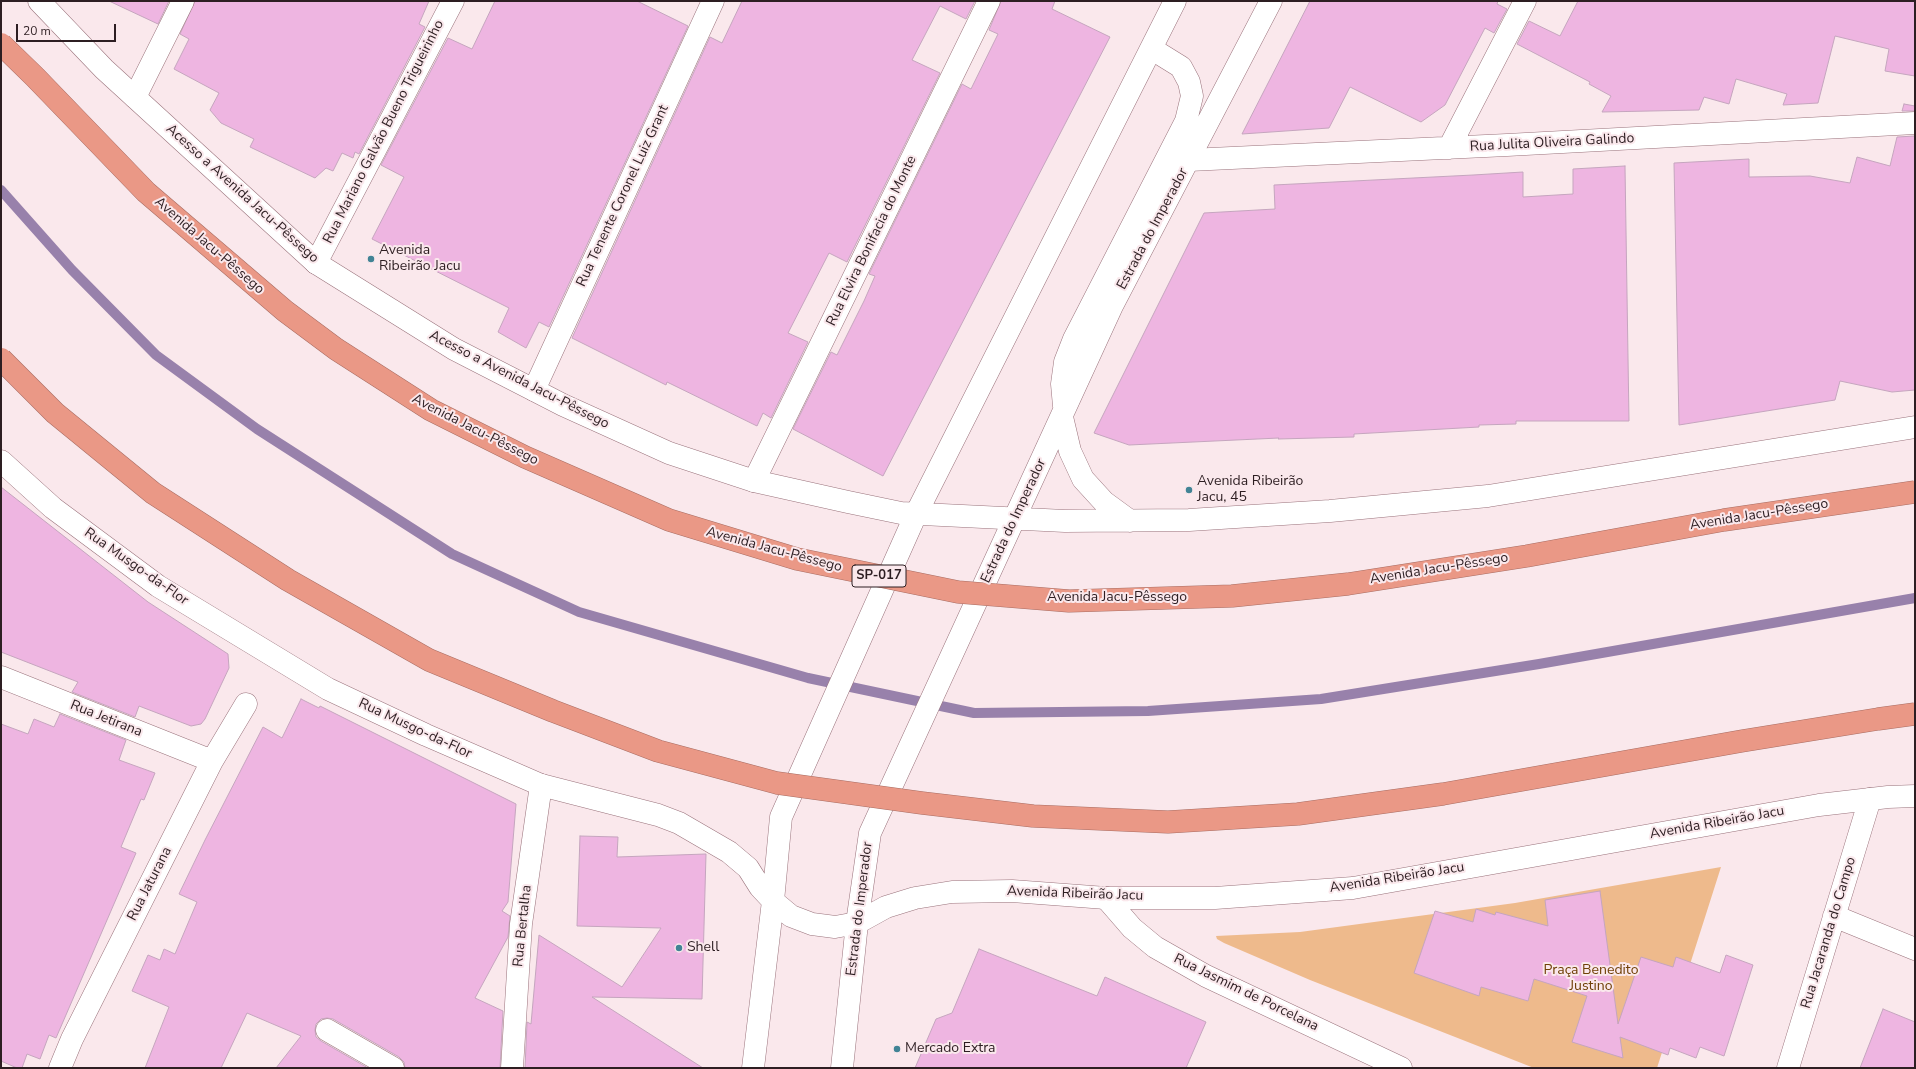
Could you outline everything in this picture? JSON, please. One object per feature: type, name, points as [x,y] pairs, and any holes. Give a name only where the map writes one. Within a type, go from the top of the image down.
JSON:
[{"type":"highway","name":"Avenida Jacu-Pêssego","points":[[1,44],[146,192],[285,311],[336,349],[431,410],[525,457],[669,520],[797,559],[958,592],[1069,601],[1232,596],[1348,584],[1527,556],[1724,520],[1915,492]]},
{"type":"highway","points":[[1,359],[55,413],[154,493],[288,580],[429,660],[546,708],[658,751],[777,783],[1033,816],[1168,822],[1298,814],[1443,794],[1878,718],[1915,714]]},
{"type":"street","name":"Acesso a Avenida Jacu-Pêssego","points":[[39,1],[104,70],[316,263],[454,349],[632,438],[669,453],[754,481],[901,513],[1015,519]]},
{"type":"street","points":[[135,97],[182,1]]},
{"type":"street","name":"Rua Mariano Galvão Bueno Trigueirinho","points":[[316,263],[452,1]]},
{"type":"street","name":"Rua Tenente Coronel Luiz Grant","points":[[534,390],[713,1]]},
{"type":"street","name":"Rua Elvira Bonifacia do Monte","points":[[754,481],[989,1]]},
{"type":"street","points":[[753,1068],[773,901],[781,817],[916,514],[1175,1]]},
{"type":"street","name":"Estrada do Imperador","points":[[842,1068],[857,923],[870,833],[1112,306],[1189,160],[1270,1]]},
{"type":"street","points":[[1450,148],[1524,1]]},
{"type":"street","points":[[1130,521],[1104,502],[1083,479],[1070,451],[1063,414],[1063,377],[1065,362],[1074,339],[1186,122],[1192,96],[1189,82],[1181,67],[1152,49]]},
{"type":"street","name":"Rua Julita Oliveira Galindo","points":[[1189,160],[1450,148],[1915,123]]},
{"type":"street","points":[[1015,519],[1065,521],[1189,520],[1330,511],[1488,496],[1915,427]]},
{"type":"street","name":"Rua Musgo-da-Flor","points":[[1,461],[53,508],[158,586],[314,681],[426,735],[541,785],[658,815],[679,823],[729,852],[748,868],[760,887],[773,901],[791,916],[812,924],[835,927],[857,923]]},
{"type":"street","name":"Rua Jetirana","points":[[1,677],[212,761]]},
{"type":"street","name":"Rua Jaturana","points":[[60,1068],[72,1039],[212,761],[246,704]]},
{"type":"street","name":"Rua Bertalha","points":[[512,1068],[521,924],[541,785]]},
{"type":"street","name":"Avenida Ribeirão Jacu","points":[[857,923],[886,907],[915,898],[952,892],[1012,891],[1106,898],[1215,898],[1353,888],[1820,805],[1870,799],[1915,796]]},
{"type":"street","name":"Rua Jacaranda do Campo","points":[[1788,1068],[1870,799]]},
{"type":"street","name":"Rua Jasmim de Porcelana","points":[[1106,898],[1132,928],[1162,950],[1206,976],[1401,1068]]},
{"type":"street","points":[[1834,916],[1915,948]]},
{"type":"street","points":[[326,1030],[393,1068]]},
{"type":"green space","name":"Praça Benedito Justino","points":[[1721,867],[1657,1068],[1534,1068],[1310,980],[1224,943],[1217,939],[1216,936],[1300,932],[1515,903]]},
{"type":"building","points":[[109,1],[169,1],[158,24]]},
{"type":"building","points":[[195,1],[429,1],[419,24],[425,27],[359,154],[355,152],[353,158],[342,153],[333,171],[326,168],[315,178],[250,147],[254,139],[221,123],[210,110],[219,93],[174,69],[189,39],[180,34]]},
{"type":"building","points":[[495,1],[637,1],[688,26],[549,327],[539,322],[526,348],[498,332],[509,308],[372,239],[404,177],[381,165],[448,38],[472,49]]},
{"type":"building","points":[[742,1],[975,1],[966,19],[940,6],[912,60],[940,73],[847,262],[829,253],[788,333],[808,342],[771,418],[763,413],[757,426],[667,382],[666,385],[572,338],[710,37],[722,43]]},
{"type":"building","points":[[1001,1],[1055,1],[1052,9],[1110,37],[883,476],[793,429],[831,352],[837,355],[864,301],[875,276],[869,274],[962,84],[971,89],[998,34],[989,30]]},
{"type":"building","points":[[1310,1],[1498,1],[1497,4],[1507,9],[1494,33],[1485,28],[1445,105],[1421,122],[1350,87],[1329,128],[1242,134]]},
{"type":"building","points":[[1578,1],[1915,1],[1915,76],[1885,71],[1889,49],[1835,36],[1818,103],[1783,105],[1787,94],[1736,79],[1729,104],[1704,97],[1699,110],[1602,112],[1611,96],[1589,84],[1590,82],[1517,44],[1529,21],[1560,36]]},
{"type":"building","points":[[1904,104],[1915,106],[1915,111],[1902,111]]},
{"type":"building","points":[[1915,136],[1915,390],[1892,392],[1840,381],[1835,400],[1679,425],[1674,163],[1749,159],[1749,177],[1810,176],[1850,183],[1857,157],[1890,166],[1897,137]]},
{"type":"building","points":[[1625,166],[1629,421],[1516,421],[1516,424],[1479,425],[1479,427],[1354,434],[1354,437],[1278,439],[1279,438],[1129,445],[1094,433],[1204,213],[1275,209],[1274,185],[1523,172],[1523,197],[1573,194],[1573,169]]},
{"type":"building","points":[[1,487],[148,602],[228,654],[229,668],[205,719],[201,724],[191,726],[139,706],[135,717],[72,692],[78,682],[1,652]]},
{"type":"building","points":[[301,699],[319,708],[320,706],[516,804],[508,902],[502,911],[510,916],[508,937],[475,998],[503,1011],[500,1068],[405,1068],[404,1062],[399,1057],[333,1019],[327,1018],[321,1019],[316,1024],[316,1037],[368,1068],[276,1068],[301,1036],[247,1013],[221,1068],[145,1068],[169,1007],[132,991],[148,955],[160,960],[164,949],[175,954],[197,902],[179,894],[263,727],[282,738]]},
{"type":"building","points":[[60,714],[126,740],[119,760],[155,773],[144,800],[141,799],[121,847],[136,853],[56,1038],[49,1035],[40,1059],[27,1054],[22,1068],[17,1068],[1,1061],[1,724],[28,734],[34,719],[54,727]]},
{"type":"building","points":[[580,836],[618,837],[617,857],[706,854],[702,999],[592,997],[703,1068],[525,1068],[527,1022],[531,1024],[539,935],[622,987],[661,928],[577,926]]},
{"type":"building","points":[[1600,891],[1618,1024],[1641,957],[1673,967],[1676,957],[1720,973],[1726,955],[1753,965],[1724,1056],[1700,1047],[1696,1058],[1670,1048],[1668,1055],[1620,1037],[1623,1058],[1572,1042],[1587,996],[1534,979],[1528,1001],[1481,987],[1479,996],[1414,973],[1435,911],[1473,922],[1476,909],[1495,915],[1496,912],[1548,926],[1545,900]]},
{"type":"building","points":[[979,949],[1097,996],[1105,977],[1206,1022],[1186,1068],[915,1068],[936,1019],[952,1013]]},
{"type":"building","points":[[1883,1009],[1915,1022],[1915,1068],[1860,1068]]},
{"type":"waterway","points":[[1,190],[72,270],[156,355],[257,429],[452,554],[579,612],[808,678],[974,713],[1148,711],[1321,699],[1539,664],[1915,598]]},
{"type":"place","name":"Avenida Ribeirão Jacu","points":[[371,259]]},
{"type":"place","name":"Avenida Ribeirão Jacu, 45","points":[[1189,490]]},
{"type":"place","name":"Shell","points":[[679,948]]},
{"type":"place","name":"Mercado Extra","points":[[897,1049]]}]
